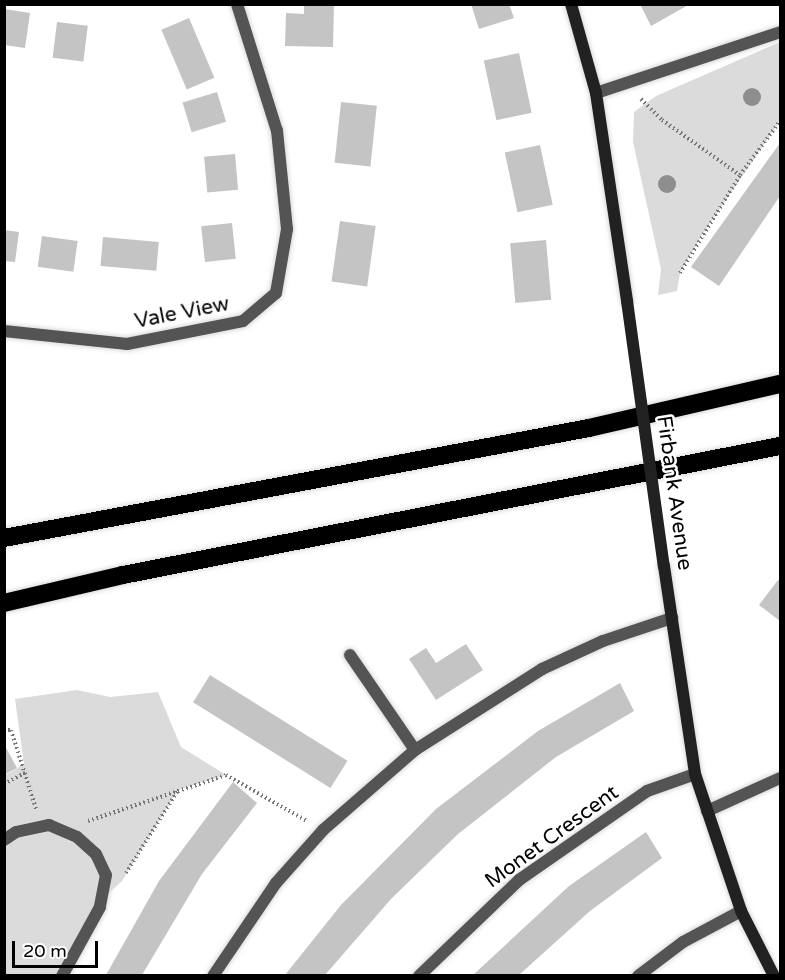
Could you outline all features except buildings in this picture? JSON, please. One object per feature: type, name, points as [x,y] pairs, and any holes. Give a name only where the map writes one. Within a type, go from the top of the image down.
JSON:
[{"type":"highway","points":[[4,538],[589,428],[780,384]]},
{"type":"highway","points":[[4,603],[134,573],[780,446]]},
{"type":"street","name":"Vale View","points":[[4,332],[127,344],[243,321],[276,293],[287,229],[277,130],[237,4]]},
{"type":"street","name":"Firbank Avenue","points":[[571,4],[596,93],[695,774],[741,911],[774,975]]},
{"type":"street","points":[[596,93],[780,32]]},
{"type":"street","points":[[213,975],[276,884],[323,830],[415,750],[542,669],[603,641],[672,618]]},
{"type":"street","points":[[350,655],[415,750]]},
{"type":"street","name":"Monet Crescent","points":[[419,975],[519,880],[647,791],[695,774]]},
{"type":"street","points":[[708,810],[780,778]]},
{"type":"street","points":[[4,840],[41,826],[62,831],[96,854],[106,875],[102,899],[62,975]]},
{"type":"street","points":[[638,975],[683,942],[741,911]]},
{"type":"path","points":[[626,83],[662,120],[740,175]]},
{"type":"path","points":[[680,273],[740,175],[780,121]]},
{"type":"path","points":[[4,730],[11,730],[41,826]]},
{"type":"path","points":[[4,784],[25,773]]},
{"type":"path","points":[[62,831],[226,775],[323,830]]},
{"type":"path","points":[[102,899],[122,881],[178,790]]},
{"type":"shaded area","points":[[780,42],[780,121],[700,238],[680,273],[677,291],[658,295],[661,269],[633,142],[634,112],[656,96]]},
{"type":"shaded area","points":[[77,690],[110,697],[158,692],[181,747],[226,775],[178,790],[122,881],[102,899],[62,976],[5,975],[4,776],[24,764],[15,699]]}]
